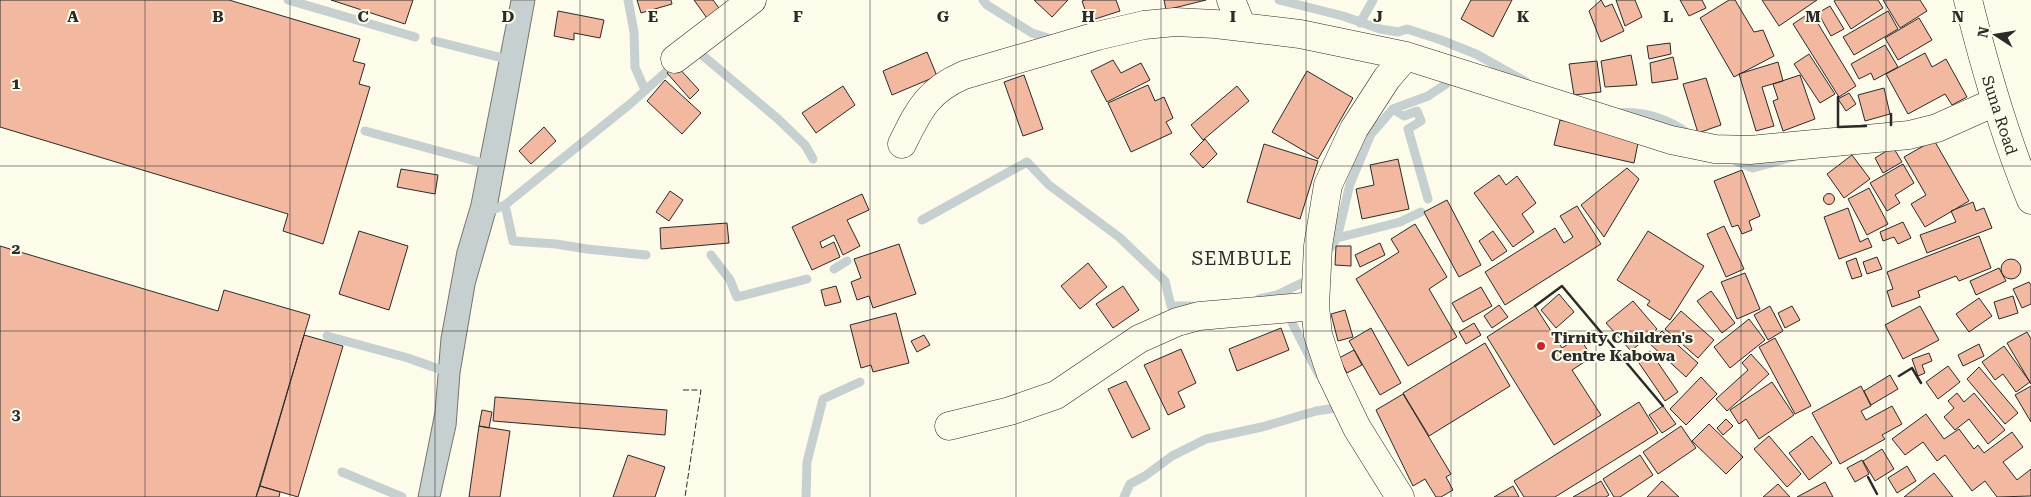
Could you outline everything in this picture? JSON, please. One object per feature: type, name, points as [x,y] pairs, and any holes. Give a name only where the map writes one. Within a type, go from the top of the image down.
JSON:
[{"type":"street","points":[[675,59],[752,0]]},
{"type":"street","points":[[1232,0],[1242,27]]},
{"type":"street","name":"Suna Road","points":[[1968,0],[1995,102],[2013,158],[2031,200]]},
{"type":"street","points":[[902,144],[922,105],[946,83],[964,75],[1097,36],[1144,25],[1175,22],[1300,34],[1406,56],[1671,140],[1715,149],[1750,150],[1909,135],[1937,128],[1995,102]]},
{"type":"street","points":[[1400,497],[1357,428],[1331,374],[1318,335],[1315,306],[1318,246],[1328,185],[1354,129],[1387,78],[1406,56]]},
{"type":"street","points":[[949,426],[1010,412],[1056,395],[1139,339],[1177,322],[1198,316],[1315,306]]},
{"type":"shaded area","points":[[511,0],[535,0],[497,208],[475,285],[460,373],[456,426],[440,497],[418,497],[435,412],[441,338],[457,251],[471,204]]},
{"type":"building","points":[[0,0],[229,0],[360,39],[353,61],[365,64],[359,84],[370,87],[323,244],[283,231],[288,214],[0,127]]},
{"type":"building","points":[[331,0],[413,0],[405,24]]},
{"type":"building","points":[[637,0],[671,0],[672,4],[641,13]]},
{"type":"building","points":[[694,0],[713,0],[721,11],[709,21]]},
{"type":"building","points":[[1034,0],[1068,0],[1052,17]]},
{"type":"building","points":[[1116,0],[1120,11],[1089,21],[1082,1]]},
{"type":"building","points":[[1164,0],[1206,0],[1166,10]]},
{"type":"building","points":[[1471,0],[1512,0],[1493,37],[1461,19]]},
{"type":"building","points":[[1601,0],[1605,7],[1612,4],[1624,31],[1601,42],[1589,11]]},
{"type":"building","points":[[1616,0],[1635,0],[1642,17],[1625,26]]},
{"type":"building","points":[[1680,0],[1702,0],[1706,8],[1689,16]]},
{"type":"building","points":[[1729,0],[1735,0],[1754,32],[1763,30],[1774,56],[1734,77],[1700,18]]},
{"type":"building","points":[[1762,0],[1817,0],[1779,26]]},
{"type":"building","points":[[1878,0],[1883,8],[1851,29],[1834,1]]},
{"type":"building","points":[[1883,0],[1920,0],[1927,11],[1900,28]]},
{"type":"building","points":[[1830,6],[1844,29],[1831,36],[1818,13]]},
{"type":"building","points":[[558,11],[604,20],[600,38],[574,33],[574,40],[554,36]]},
{"type":"building","points":[[1888,11],[1898,29],[1854,55],[1843,37]]},
{"type":"building","points":[[1811,12],[1856,86],[1839,97],[1793,24]]},
{"type":"building","points":[[1919,18],[1932,40],[1898,60],[1885,38]]},
{"type":"building","points":[[1670,43],[1671,54],[1649,59],[1647,46]]},
{"type":"building","points":[[1885,45],[1898,67],[1874,80],[1871,73],[1859,79],[1851,64]]},
{"type":"building","points":[[927,52],[937,76],[892,95],[883,71]]},
{"type":"building","points":[[1925,53],[1932,67],[1946,59],[1967,97],[1952,105],[1945,94],[1908,114],[1886,74]]},
{"type":"building","points":[[1809,54],[1835,94],[1820,103],[1794,64]]},
{"type":"building","points":[[1631,55],[1637,85],[1605,87],[1601,61]]},
{"type":"building","points":[[1673,57],[1678,79],[1652,83],[1650,63]]},
{"type":"building","points":[[1113,60],[1121,73],[1141,63],[1150,80],[1107,102],[1091,71]]},
{"type":"building","points":[[1597,61],[1601,92],[1574,95],[1569,64]]},
{"type":"building","points":[[1778,62],[1783,81],[1762,87],[1774,126],[1756,131],[1739,74]]},
{"type":"building","points":[[676,65],[699,90],[690,99],[667,73]]},
{"type":"building","points":[[1307,71],[1353,98],[1318,159],[1272,132]]},
{"type":"building","points":[[1024,75],[1043,129],[1023,136],[1004,82]]},
{"type":"building","points":[[1800,75],[1815,119],[1783,131],[1773,101],[1778,99],[1773,84]]},
{"type":"building","points":[[1706,78],[1721,125],[1698,133],[1683,84]]},
{"type":"building","points":[[665,80],[701,113],[682,134],[647,101]]},
{"type":"building","points":[[1148,85],[1155,101],[1164,97],[1173,118],[1166,122],[1172,133],[1131,152],[1108,103]]},
{"type":"building","points":[[843,86],[855,105],[816,133],[802,113]]},
{"type":"building","points":[[1237,86],[1249,101],[1203,140],[1191,125]]},
{"type":"building","points":[[1884,88],[1890,114],[1865,121],[1858,95]]},
{"type":"building","points":[[1849,93],[1856,104],[1846,111],[1838,99]]},
{"type":"building","points":[[1560,120],[1639,138],[1634,163],[1554,145]]},
{"type":"building","points":[[544,127],[556,141],[531,164],[519,151]]},
{"type":"building","points":[[1205,139],[1217,154],[1203,168],[1190,154]]},
{"type":"building","points":[[1934,140],[1969,201],[1925,227],[1911,204],[1926,195],[1904,157]]},
{"type":"building","points":[[1264,144],[1318,161],[1300,219],[1247,202]]},
{"type":"building","points":[[1893,147],[1902,162],[1883,173],[1875,158]]},
{"type":"building","points":[[1852,155],[1870,179],[1844,198],[1827,174]]},
{"type":"building","points":[[1398,159],[1409,209],[1362,219],[1356,189],[1374,185],[1370,165]]},
{"type":"building","points":[[1903,164],[1914,183],[1895,195],[1900,203],[1887,211],[1870,183]]},
{"type":"building","points":[[1627,168],[1639,179],[1604,237],[1581,205]]},
{"type":"building","points":[[401,169],[438,175],[435,194],[397,187]]},
{"type":"building","points":[[1742,170],[1760,216],[1749,221],[1752,230],[1742,234],[1738,225],[1732,227],[1714,181]]},
{"type":"building","points":[[1499,175],[1506,185],[1517,176],[1536,203],[1522,214],[1534,232],[1513,247],[1474,193]]},
{"type":"building","points":[[1869,188],[1888,224],[1867,235],[1848,199]]},
{"type":"building","points":[[670,191],[683,200],[669,221],[656,212]]},
{"type":"building","points":[[862,194],[869,210],[847,220],[860,246],[843,255],[834,235],[820,242],[822,248],[834,242],[840,257],[812,270],[792,227]]},
{"type":"building","points":[[1827,194],[1831,194],[1834,199],[1833,203],[1827,204],[1824,201],[1824,197]]},
{"type":"building","points":[[1447,200],[1481,265],[1459,277],[1424,212]]},
{"type":"building","points":[[1973,202],[1976,211],[1984,208],[1992,228],[1927,253],[1920,235],[1956,222],[1951,211]]},
{"type":"building","points":[[1577,206],[1601,244],[1505,305],[1485,272],[1555,228],[1564,243],[1573,237],[1560,216]]},
{"type":"building","points":[[1848,208],[1860,242],[1868,238],[1872,247],[1839,259],[1824,217]]},
{"type":"building","points":[[1903,222],[1911,238],[1898,244],[1894,237],[1883,241],[1880,232]]},
{"type":"building","points":[[727,223],[729,243],[661,249],[660,228]]},
{"type":"building","points":[[1415,224],[1447,277],[1429,289],[1457,337],[1408,366],[1356,279],[1399,252],[1391,239]]},
{"type":"building","points":[[1724,226],[1744,269],[1726,277],[1707,234]]},
{"type":"building","points":[[359,231],[408,246],[389,310],[339,294]]},
{"type":"building","points":[[1493,231],[1507,251],[1492,261],[1479,241]]},
{"type":"building","points":[[1648,231],[1704,266],[1670,320],[1647,305],[1650,301],[1617,280]]},
{"type":"building","points":[[1979,236],[1991,268],[1959,281],[1956,276],[1918,291],[1920,297],[1892,307],[1887,291],[1893,289],[1887,272]]},
{"type":"building","points":[[1380,243],[1385,255],[1360,267],[1355,255]]},
{"type":"building","points":[[899,244],[916,294],[873,308],[869,296],[857,300],[851,282],[861,278],[854,259]]},
{"type":"building","points":[[0,246],[218,311],[224,290],[310,315],[256,497],[0,497]]},
{"type":"building","points":[[1336,246],[1351,246],[1351,266],[1335,265]]},
{"type":"building","points":[[1877,257],[1882,269],[1867,274],[1863,262]]},
{"type":"building","points":[[1856,258],[1862,276],[1852,279],[1846,262]]},
{"type":"building","points":[[2011,259],[2018,262],[2021,269],[2018,276],[2011,279],[2004,276],[2001,269],[2004,262]]},
{"type":"building","points":[[1088,263],[1107,287],[1080,309],[1061,286]]},
{"type":"building","points":[[1999,268],[2006,281],[1976,295],[1970,281]]},
{"type":"building","points":[[1745,273],[1760,309],[1737,319],[1721,282]]},
{"type":"building","points":[[2029,282],[2031,285],[2031,304],[2022,308],[2013,289]]},
{"type":"building","points":[[836,286],[841,302],[825,306],[821,290]]},
{"type":"building","points":[[1123,286],[1139,310],[1113,328],[1096,304]]},
{"type":"building","points":[[1481,287],[1492,306],[1463,322],[1452,303]]},
{"type":"building","points":[[1711,291],[1735,323],[1722,333],[1697,301]]},
{"type":"building","points":[[1559,294],[1574,312],[1556,328],[1541,310]]},
{"type":"building","points":[[2013,296],[2018,313],[1999,319],[1994,302]]},
{"type":"building","points":[[1979,298],[1992,316],[1969,332],[1956,314]]},
{"type":"building","points":[[1633,301],[1657,329],[1631,351],[1606,323]]},
{"type":"building","points":[[1499,305],[1508,317],[1492,328],[1484,316]]},
{"type":"building","points":[[1535,306],[1562,348],[1579,337],[1592,357],[1572,370],[1601,415],[1554,445],[1487,337]]},
{"type":"building","points":[[1770,306],[1783,331],[1768,340],[1754,315]]},
{"type":"building","points":[[1792,306],[1800,320],[1785,328],[1778,313]]},
{"type":"building","points":[[1920,306],[1939,340],[1903,359],[1885,325]]},
{"type":"building","points":[[1345,310],[1353,337],[1338,341],[1331,314]]},
{"type":"building","points":[[1681,311],[1714,340],[1698,358],[1665,329]]},
{"type":"building","points":[[896,313],[909,363],[873,372],[871,365],[861,368],[850,325]]},
{"type":"building","points":[[1749,319],[1765,340],[1730,368],[1714,347]]},
{"type":"building","points":[[1474,323],[1481,335],[1466,344],[1459,332]]},
{"type":"building","points":[[1281,328],[1289,350],[1237,371],[1229,349]]},
{"type":"building","points":[[1371,328],[1401,383],[1380,395],[1349,341]]},
{"type":"building","points":[[1662,331],[1698,363],[1686,377],[1650,344]]},
{"type":"building","points":[[2027,332],[2031,339],[2031,384],[2007,343]]},
{"type":"building","points":[[304,335],[343,346],[298,497],[260,486]]},
{"type":"building","points":[[924,335],[930,345],[917,352],[911,341]]},
{"type":"building","points":[[1775,338],[1811,406],[1795,414],[1759,347]]},
{"type":"building","points":[[1485,343],[1510,386],[1429,436],[1403,393]]},
{"type":"building","points":[[1979,344],[1984,356],[1963,366],[1958,355]]},
{"type":"building","points":[[2004,346],[2030,382],[2016,392],[2003,374],[1995,380],[1982,362]]},
{"type":"building","points":[[1181,349],[1196,383],[1178,392],[1185,407],[1168,415],[1144,365]]},
{"type":"building","points":[[1354,350],[1362,365],[1347,373],[1339,358]]},
{"type":"building","points":[[1650,351],[1678,392],[1665,401],[1637,360]]},
{"type":"building","points":[[1929,353],[1932,361],[1922,365],[1925,373],[1918,376],[1912,359]]},
{"type":"building","points":[[1751,354],[1769,374],[1727,411],[1716,399],[1748,370],[1742,363]]},
{"type":"building","points":[[1948,366],[1960,382],[1938,399],[1926,382]]},
{"type":"building","points":[[1979,367],[2018,413],[2005,424],[1967,379]]},
{"type":"building","points":[[1890,375],[1898,389],[1871,405],[1864,391]]},
{"type":"building","points":[[1701,377],[1717,394],[1686,425],[1670,409]]},
{"type":"building","points":[[1126,381],[1150,429],[1132,438],[1108,389]]},
{"type":"building","points":[[1772,382],[1794,415],[1759,439],[1746,419],[1739,424],[1730,410]]},
{"type":"building","points":[[1861,386],[1871,406],[1861,411],[1866,420],[1892,406],[1902,424],[1882,435],[1885,439],[1840,464],[1812,413]]},
{"type":"building","points":[[2031,386],[2031,422],[2015,395]]},
{"type":"building","points":[[1957,393],[1964,402],[1974,393],[2005,430],[1988,444],[1969,419],[1955,430],[1944,417],[1954,408],[1948,401]]},
{"type":"building","points":[[1403,394],[1451,474],[1446,477],[1453,490],[1441,497],[1436,497],[1425,479],[1413,486],[1376,410]]},
{"type":"building","points":[[495,397],[667,410],[665,435],[493,421]]},
{"type":"building","points":[[1639,402],[1658,433],[1555,497],[1524,497],[1514,481]]},
{"type":"building","points":[[1663,406],[1676,424],[1662,433],[1649,415]]},
{"type":"building","points":[[482,410],[492,412],[489,428],[479,426]]},
{"type":"building","points":[[1926,414],[1944,439],[1959,429],[1974,449],[1978,445],[1984,453],[2012,432],[2023,447],[2003,462],[2017,480],[2031,469],[2031,496],[1997,497],[1985,481],[1972,491],[1945,455],[1937,461],[1923,442],[1905,455],[1892,439]]},
{"type":"building","points":[[1726,419],[1733,426],[1723,435],[1717,428]]},
{"type":"building","points":[[1709,424],[1743,457],[1726,474],[1692,441]]},
{"type":"building","points":[[479,426],[510,431],[500,497],[469,497]]},
{"type":"building","points":[[1681,426],[1696,448],[1658,474],[1643,452]]},
{"type":"building","points":[[1769,436],[1801,474],[1787,487],[1754,449]]},
{"type":"building","points":[[1812,436],[1832,463],[1809,480],[1789,453]]},
{"type":"building","points":[[1882,449],[1894,469],[1875,481],[1863,461]]},
{"type":"building","points":[[628,455],[665,467],[655,497],[613,497]]},
{"type":"building","points":[[1640,455],[1653,475],[1620,497],[1614,497],[1603,479]]},
{"type":"building","points":[[1862,460],[1869,474],[1855,482],[1847,468]]},
{"type":"building","points":[[1907,466],[1916,481],[1897,493],[1888,478]]},
{"type":"building","points":[[1934,473],[1953,497],[1904,497]]},
{"type":"building","points":[[1601,481],[1609,495],[1606,497],[1573,497]]},
{"type":"building","points":[[1662,481],[1679,497],[1647,497]]},
{"type":"building","points":[[1825,482],[1833,497],[1797,497]]},
{"type":"building","points":[[1778,484],[1790,497],[1763,497]]},
{"type":"building","points":[[260,486],[280,492],[279,497],[256,497]]},
{"type":"building","points":[[1513,486],[1519,497],[1494,497]]},
{"type":"waterway","points":[[288,0],[415,37]]},
{"type":"waterway","points":[[628,0],[634,32],[635,67],[645,90]]},
{"type":"waterway","points":[[983,0],[987,5],[1032,33],[1054,39]]},
{"type":"waterway","points":[[1279,0],[1343,16],[1380,29],[1398,32],[1407,29],[1441,40],[1476,54],[1526,82]]},
{"type":"waterway","points":[[1360,23],[1373,0]]},
{"type":"waterway","points":[[435,41],[510,60]]},
{"type":"waterway","points":[[695,49],[778,119],[805,145],[813,159]]},
{"type":"waterway","points":[[487,212],[505,205],[630,104],[676,63]]},
{"type":"waterway","points":[[1337,238],[1350,184],[1371,134],[1393,109],[1428,96],[1446,84]]},
{"type":"waterway","points":[[1393,109],[1404,116],[1417,111],[1421,121],[1408,129],[1428,199]]},
{"type":"waterway","points":[[1617,113],[1645,114],[1673,124],[1689,134]]},
{"type":"waterway","points":[[365,131],[490,165]]},
{"type":"waterway","points":[[1734,160],[1753,168],[1793,157]]},
{"type":"waterway","points":[[922,220],[1027,162],[1049,185],[1119,237],[1165,281],[1171,306],[1192,306]]},
{"type":"waterway","points":[[505,205],[513,241],[556,244],[646,255]]},
{"type":"waterway","points":[[1326,253],[1337,238],[1400,222],[1421,212]]},
{"type":"waterway","points":[[711,255],[730,280],[737,297],[807,279]]},
{"type":"waterway","points":[[834,269],[847,261]]},
{"type":"waterway","points":[[1259,299],[1277,295],[1308,280],[1310,276]]},
{"type":"waterway","points":[[1287,313],[1319,375]]},
{"type":"waterway","points":[[327,336],[408,358],[447,372]]},
{"type":"waterway","points":[[806,497],[807,462],[823,399],[860,382]]},
{"type":"waterway","points":[[1124,497],[1130,484],[1145,476],[1172,456],[1206,439],[1262,427],[1316,411],[1336,408]]},
{"type":"waterway","points":[[342,472],[402,497]]},
{"type":"fence","points":[[683,390],[701,390],[685,497]]},
{"type":"wall","points":[[1838,97],[1838,127],[1866,126]]},
{"type":"wall","points":[[1891,114],[1891,125]]},
{"type":"wall","points":[[1535,306],[1562,286],[1663,406]]},
{"type":"wall","points":[[1899,376],[1912,368],[1921,383]]},
{"type":"wall","points":[[1868,477],[1877,494]]},
{"type":"place","name":"Tirnity Children's Centre Kabowa","points":[[1541,346]]},
{"type":"district","name":"SEMBULE","points":[[1242,258]]}]
